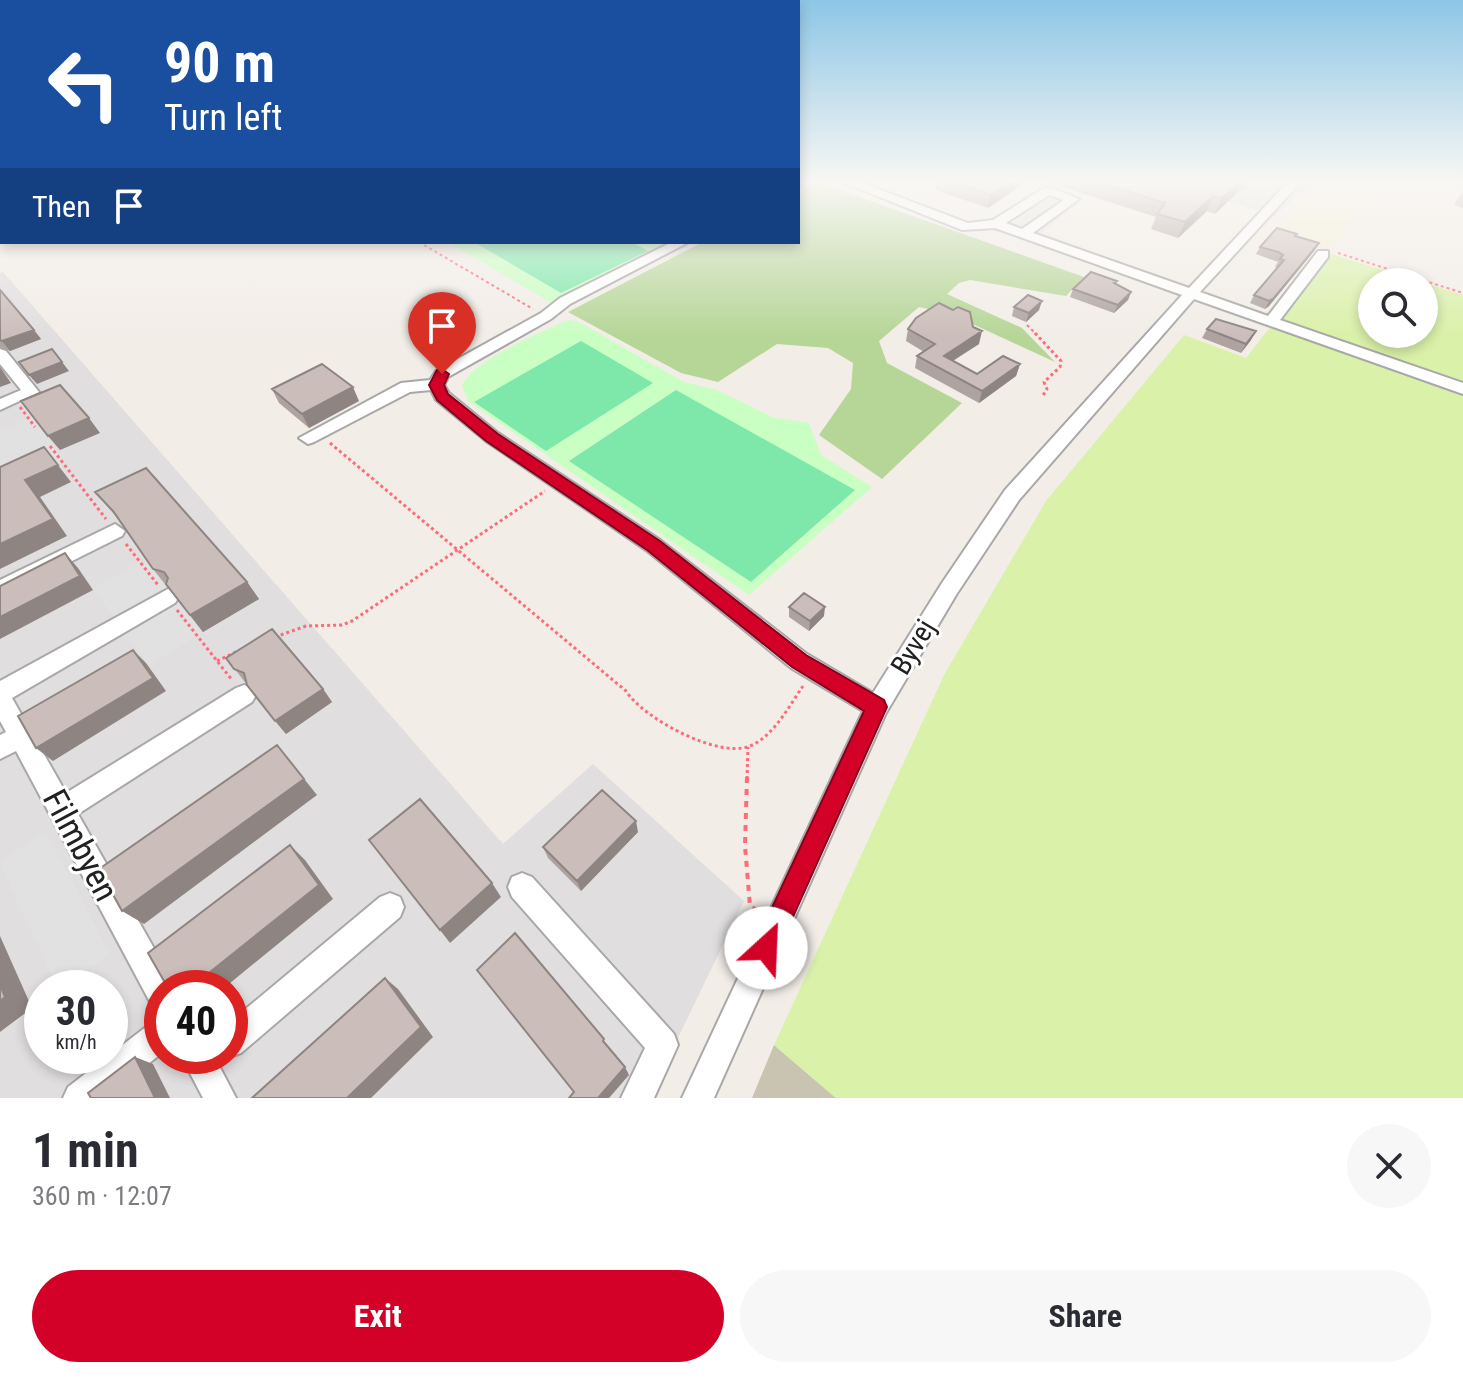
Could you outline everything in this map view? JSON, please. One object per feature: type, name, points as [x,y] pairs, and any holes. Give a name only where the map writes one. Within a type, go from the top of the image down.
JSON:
[{"type":"street","name":"Byvej","points":[[698,1098],[877,707],[949,589],[1012,495],[1247,233]]},
{"type":"street","points":[[1023,234],[1463,389]]},
{"type":"street","points":[[436,385],[442,374],[546,316],[565,301],[678,244]]},
{"type":"street","points":[[1271,322],[1326,252]]},
{"type":"street","points":[[0,354],[31,392],[7,402]]},
{"type":"street","points":[[313,435],[407,387],[436,385]]},
{"type":"street","points":[[436,385],[442,396],[492,437],[694,576],[810,668],[877,707]]},
{"type":"street","points":[[0,589],[115,531]]},
{"type":"street","points":[[2,704],[168,597]]},
{"type":"street","points":[[62,810],[244,695]]},
{"type":"street","name":"Filmbyen","points":[[2,704],[10,742],[62,810],[149,970]]},
{"type":"street","points":[[522,887],[663,1045],[637,1098]]},
{"type":"street","points":[[248,1027],[390,907]]},
{"type":"street","points":[[79,1098],[144,1048]]},
{"type":"street","points":[[210,1074],[220,1098]]},
{"type":"path","points":[[422,244],[546,316]]},
{"type":"path","points":[[1326,252],[1463,293]]},
{"type":"path","points":[[1027,325],[1061,361],[1044,382],[1047,389],[1042,397]]},
{"type":"path","points":[[7,402],[35,427]]},
{"type":"path","points":[[313,435],[458,550],[626,691],[638,708],[700,740],[727,748],[748,747],[770,730],[804,685],[810,668]]},
{"type":"path","points":[[50,446],[244,695]]},
{"type":"path","points":[[267,640],[306,626],[342,625],[352,621],[558,482]]},
{"type":"path","points":[[217,661],[241,650]]},
{"type":"path","points":[[748,747],[745,846],[750,906],[777,924]]},
{"type":"shaded area","points":[[1280,233],[1342,233],[1329,249]]},
{"type":"shaded area","points":[[3,272],[503,844],[593,764],[744,901],[649,1098],[0,1098],[0,273]]},
{"type":"shaded area","points":[[31,417],[65,461],[0,490],[0,430]]},
{"type":"shaded area","points":[[145,560],[203,633],[148,665],[93,588]]},
{"type":"shaded area","points":[[46,831],[110,954],[89,970],[50,970],[0,861]]},
{"type":"shaded area","points":[[774,1045],[836,1098],[752,1098]]},
{"type":"green space","points":[[800,233],[961,233],[1084,277],[1066,296],[970,280],[959,283],[947,294],[1022,328],[1055,362],[951,314],[919,307],[879,341],[887,363],[962,403],[882,479],[819,435],[851,389],[853,363],[828,348],[777,344],[718,382],[681,373],[568,312],[699,244],[800,244]]},
{"type":"green space","points":[[450,244],[670,244],[552,303]]},
{"type":"green space","points":[[477,244],[635,244],[648,251],[561,293]]},
{"type":"green space","points":[[1329,253],[1376,268],[1358,268],[1358,348],[1438,348],[1438,287],[1463,295],[1463,1098],[836,1098],[774,1045],[944,675],[1046,501],[1184,335],[1246,358]]},
{"type":"green space","points":[[567,320],[577,321],[684,382],[717,390],[772,417],[809,423],[821,455],[872,487],[749,595],[468,401],[462,386],[480,366]]},
{"type":"green space","points":[[581,341],[653,383],[546,451],[474,402]]},
{"type":"green space","points":[[676,390],[855,490],[751,582],[569,461]]},
{"type":"building","points":[[1272,233],[1294,233],[1319,243],[1269,301],[1254,295],[1284,260],[1280,259],[1283,255],[1278,252],[1260,247]]},
{"type":"building","points":[[1091,272],[1117,281],[1114,283],[1131,292],[1118,305],[1073,289]]},
{"type":"building","points":[[0,290],[34,330],[0,340]]},
{"type":"building","points":[[1028,295],[1042,301],[1029,313],[1014,307]]},
{"type":"building","points":[[939,303],[953,310],[958,307],[970,312],[973,327],[982,331],[944,356],[977,374],[1003,356],[1020,364],[982,391],[917,356],[935,344],[908,329],[916,318]]},
{"type":"building","points":[[1216,319],[1256,331],[1246,344],[1207,329]]},
{"type":"building","points":[[52,349],[62,362],[29,375],[19,362]]},
{"type":"building","points":[[322,364],[353,387],[302,414],[272,389]]},
{"type":"building","points":[[60,385],[89,418],[48,436],[21,401]]},
{"type":"building","points":[[44,447],[58,465],[25,480],[53,519],[0,544],[0,467]]},
{"type":"building","points":[[146,468],[247,582],[190,615],[166,584],[168,578],[164,572],[153,569],[113,511],[95,492]]},
{"type":"building","points":[[65,553],[80,576],[0,617],[0,586]]},
{"type":"building","points":[[804,593],[825,607],[810,621],[789,607]]},
{"type":"building","points":[[272,629],[323,689],[275,721],[247,685],[244,673],[234,669],[226,658]]},
{"type":"building","points":[[133,650],[153,678],[36,748],[18,716]]},
{"type":"building","points":[[277,745],[304,779],[122,911],[99,869]]},
{"type":"building","points":[[602,790],[636,821],[577,881],[543,847]]},
{"type":"building","points":[[420,799],[492,883],[440,930],[369,840]]},
{"type":"building","points":[[290,845],[319,885],[213,970],[158,970],[148,953]]},
{"type":"building","points":[[515,933],[625,1067],[598,1098],[569,1098],[574,1092],[477,970]]},
{"type":"building","points":[[385,978],[421,1027],[347,1098],[252,1098]]},
{"type":"building","points":[[135,1057],[155,1098],[91,1098],[88,1093],[113,1074],[128,1074],[128,1062]]},
{"type":"route","points":[[442,374],[436,385],[442,396],[492,437],[653,545],[799,661],[877,707],[766,948]]}]
